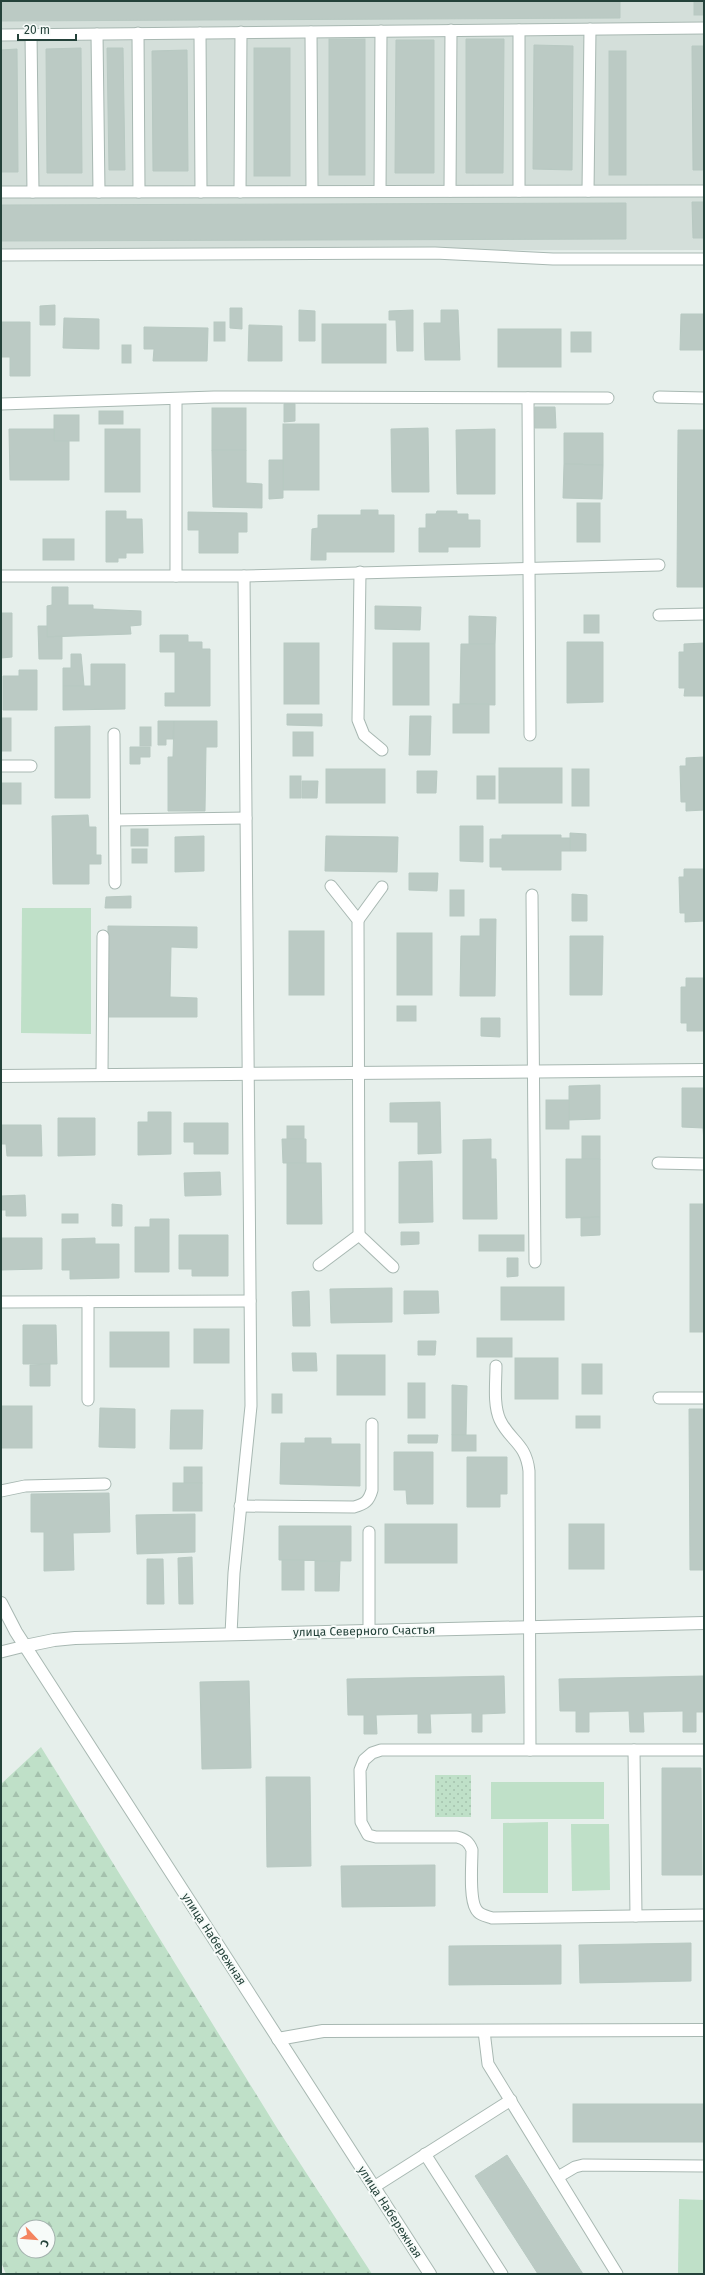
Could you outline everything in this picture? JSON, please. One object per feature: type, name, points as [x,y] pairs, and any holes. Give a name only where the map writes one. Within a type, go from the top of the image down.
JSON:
[{"type":"street","points":[[1,1076],[704,1070]]},
{"type":"street","name":"улица Набережная","points":[[1,1603],[25,1646],[430,2274]]},
{"type":"street","name":"улица Северного Счастья","points":[[25,1646],[54,1640],[75,1638],[704,1623]]},
{"type":"street","points":[[278,2039],[323,2031],[704,2030]]},
{"type":"lane","points":[[1,35],[704,28]]},
{"type":"lane","points":[[588,191],[590,29]]},
{"type":"lane","points":[[450,191],[451,30]]},
{"type":"lane","points":[[519,191],[520,30]]},
{"type":"lane","points":[[380,191],[381,31]]},
{"type":"lane","points":[[240,192],[241,32]]},
{"type":"lane","points":[[310,32],[312,192]]},
{"type":"lane","points":[[138,33],[139,192]]},
{"type":"lane","points":[[200,33],[201,192]]},
{"type":"lane","points":[[31,34],[34,192]]},
{"type":"lane","points":[[97,34],[99,192]]},
{"type":"lane","points":[[1,192],[704,191]]},
{"type":"lane","points":[[1,255],[435,253],[553,259],[704,259]]},
{"type":"lane","points":[[1,404],[176,400],[214,397],[608,398]]},
{"type":"lane","points":[[659,397],[704,398]]},
{"type":"lane","points":[[528,398],[530,735]]},
{"type":"lane","points":[[176,400],[176,576]]},
{"type":"lane","points":[[1,576],[244,576],[528,567],[659,565]]},
{"type":"lane","points":[[360,572],[358,720],[364,735],[382,750]]},
{"type":"lane","points":[[231,1634],[240,1506],[251,1406],[244,576]]},
{"type":"lane","points":[[659,614],[704,614]]},
{"type":"lane","points":[[114,734],[115,883]]},
{"type":"lane","points":[[1,766],[31,766]]},
{"type":"lane","points":[[115,820],[246,818]]},
{"type":"lane","points":[[331,886],[358,920]]},
{"type":"lane","points":[[382,887],[358,920],[359,1235],[393,1267]]},
{"type":"lane","points":[[532,895],[535,1262]]},
{"type":"lane","points":[[102,936],[102,1075]]},
{"type":"lane","points":[[658,1163],[704,1164]]},
{"type":"lane","points":[[319,1265],[359,1235]]},
{"type":"lane","points":[[1,1302],[250,1301]]},
{"type":"lane","points":[[88,1302],[88,1400]]},
{"type":"lane","points":[[496,1366],[497,1411],[500,1420],[523,1449],[528,1460],[530,1750]]},
{"type":"lane","points":[[659,1398],[704,1398]]},
{"type":"lane","points":[[240,1506],[354,1507],[363,1504],[369,1499],[372,1490],[372,1424]]},
{"type":"lane","points":[[1,1491],[25,1486],[106,1484]]},
{"type":"lane","points":[[369,1532],[370,1631]]},
{"type":"lane","points":[[1,1652],[25,1646]]},
{"type":"lane","points":[[704,1750],[381,1750],[372,1753],[364,1760],[360,1770],[361,1822],[363,1829],[368,1835],[376,1837],[457,1837],[464,1838],[469,1843],[472,1850],[473,1901],[476,1910],[483,1916],[492,1918],[704,1915]]},
{"type":"lane","points":[[634,1750],[636,1916]]},
{"type":"lane","points":[[484,2030],[488,2064],[617,2274]]},
{"type":"lane","points":[[374,2187],[510,2100]]},
{"type":"lane","points":[[425,2154],[502,2274]]},
{"type":"lane","points":[[558,2177],[576,2167],[584,2165],[704,2166]]},
{"type":"shaded area","points":[[1,1],[704,1],[704,250],[1,251]]},
{"type":"green space","points":[[22,908],[91,908],[91,1034],[21,1033]]},
{"type":"green space","points":[[41,1747],[277,2128],[372,2274],[6,2274],[1,2262],[1,1784]]},
{"type":"green space","points":[[435,1775],[471,1775],[471,1817],[435,1817]]},
{"type":"green space","points":[[491,1782],[604,1782],[604,1819],[491,1819]]},
{"type":"green space","points":[[548,1822],[548,1893],[503,1893],[503,1823]]},
{"type":"green space","points":[[571,1824],[609,1824],[610,1890],[572,1891]]},
{"type":"green space","points":[[679,2199],[704,2200],[704,2274],[678,2274]]},
{"type":"building","points":[[1,1],[620,1],[620,18],[1,21]]},
{"type":"building","points":[[694,1],[704,1],[704,15],[694,15]]},
{"type":"building","points":[[329,39],[365,39],[365,175],[329,175]]},
{"type":"building","points":[[466,39],[504,39],[503,173],[466,173]]},
{"type":"building","points":[[396,40],[434,40],[434,173],[395,173]]},
{"type":"building","points":[[534,45],[573,46],[572,170],[533,169]]},
{"type":"building","points":[[692,46],[704,46],[704,170],[693,170]]},
{"type":"building","points":[[81,48],[82,173],[47,173],[46,49]]},
{"type":"building","points":[[107,48],[123,48],[125,170],[109,170]]},
{"type":"building","points":[[254,48],[290,48],[290,176],[254,176]]},
{"type":"building","points":[[17,49],[18,172],[1,172],[1,50]]},
{"type":"building","points":[[187,50],[188,171],[153,171],[152,51]]},
{"type":"building","points":[[609,51],[626,51],[626,175],[609,175]]},
{"type":"building","points":[[692,202],[704,202],[704,238],[693,238]]},
{"type":"building","points":[[626,203],[626,239],[1,241],[1,205]]},
{"type":"building","points":[[55,305],[55,325],[40,325],[40,306]]},
{"type":"building","points":[[230,308],[242,308],[242,329],[230,328]]},
{"type":"building","points":[[299,310],[315,311],[315,341],[299,341]]},
{"type":"building","points":[[413,310],[413,351],[397,351],[396,320],[389,320],[389,311]]},
{"type":"building","points":[[441,310],[458,310],[460,360],[425,360],[424,323],[441,323]]},
{"type":"building","points":[[681,314],[704,314],[704,350],[680,350]]},
{"type":"building","points":[[64,318],[99,319],[99,349],[63,348]]},
{"type":"building","points":[[1,322],[30,322],[30,376],[10,376],[10,357],[1,357]]},
{"type":"building","points":[[214,322],[225,322],[225,341],[214,341]]},
{"type":"building","points":[[322,324],[386,324],[386,363],[322,363]]},
{"type":"building","points":[[249,325],[282,326],[282,361],[248,361]]},
{"type":"building","points":[[144,327],[208,328],[207,361],[153,361],[154,349],[144,349]]},
{"type":"building","points":[[498,329],[561,329],[561,367],[498,367]]},
{"type":"building","points":[[571,332],[591,332],[591,352],[571,352]]},
{"type":"building","points":[[122,345],[131,345],[131,363],[122,363]]},
{"type":"building","points":[[284,404],[295,404],[295,421],[284,422]]},
{"type":"building","points":[[535,407],[555,407],[556,428],[535,428]]},
{"type":"building","points":[[212,408],[246,408],[246,450],[212,450]]},
{"type":"building","points":[[99,411],[123,411],[123,424],[99,424]]},
{"type":"building","points":[[54,415],[79,415],[79,441],[54,441]]},
{"type":"building","points":[[283,424],[319,424],[319,490],[283,490]]},
{"type":"building","points":[[428,428],[429,492],[392,492],[391,429]]},
{"type":"building","points":[[9,429],[54,429],[54,441],[69,441],[69,480],[10,480]]},
{"type":"building","points":[[105,429],[140,429],[140,492],[105,492]]},
{"type":"building","points":[[495,429],[495,494],[457,494],[456,430]]},
{"type":"building","points":[[678,430],[704,430],[704,587],[677,587]]},
{"type":"building","points":[[564,433],[603,433],[603,465],[564,464]]},
{"type":"building","points":[[212,450],[246,450],[246,483],[262,484],[262,508],[213,507]]},
{"type":"building","points":[[269,460],[283,460],[283,498],[269,499]]},
{"type":"building","points":[[564,464],[603,465],[602,499],[563,498]]},
{"type":"building","points":[[577,503],[600,503],[600,542],[577,542]]},
{"type":"building","points":[[361,510],[378,510],[378,515],[394,515],[394,552],[326,552],[326,560],[311,560],[312,529],[318,528],[318,515],[361,515]]},
{"type":"building","points":[[106,511],[126,511],[126,519],[142,519],[143,553],[126,553],[126,558],[118,558],[118,562],[106,562]]},
{"type":"building","points":[[437,511],[457,511],[457,514],[468,514],[468,520],[480,520],[480,547],[448,547],[448,552],[419,552],[419,528],[426,528],[426,514],[436,514]]},
{"type":"building","points":[[188,512],[247,513],[247,532],[238,532],[238,553],[199,553],[199,530],[188,530]]},
{"type":"building","points":[[43,539],[74,539],[74,560],[43,560]]},
{"type":"building","points":[[52,587],[68,587],[68,605],[93,605],[93,609],[141,611],[141,625],[130,626],[131,634],[47,637],[47,606],[52,605]]},
{"type":"building","points":[[375,606],[421,607],[420,630],[375,629]]},
{"type":"building","points":[[1,613],[12,613],[12,657],[1,658]]},
{"type":"building","points":[[584,615],[599,615],[599,633],[584,633]]},
{"type":"building","points":[[469,616],[496,617],[495,644],[469,644]]},
{"type":"building","points":[[38,626],[47,626],[47,637],[62,636],[62,659],[39,659]]},
{"type":"building","points":[[160,635],[188,635],[188,642],[202,642],[202,649],[210,649],[210,706],[165,706],[165,693],[175,693],[175,652],[160,652]]},
{"type":"building","points":[[567,642],[603,642],[603,702],[567,703]]},
{"type":"building","points":[[284,643],[319,643],[319,704],[284,704]]},
{"type":"building","points":[[393,643],[429,643],[429,705],[393,705]]},
{"type":"building","points":[[704,643],[704,696],[684,696],[685,688],[679,688],[679,652],[684,652],[684,644]]},
{"type":"building","points":[[461,644],[495,644],[495,705],[460,704]]},
{"type":"building","points":[[71,654],[81,654],[84,686],[63,686],[63,668],[71,668]]},
{"type":"building","points":[[91,664],[125,664],[125,709],[63,710],[63,686],[91,686]]},
{"type":"building","points":[[19,670],[37,670],[37,710],[3,710],[3,676],[19,676]]},
{"type":"building","points":[[453,704],[489,704],[489,733],[453,733]]},
{"type":"building","points":[[287,714],[322,714],[322,726],[287,725]]},
{"type":"building","points":[[410,716],[431,716],[430,755],[409,755]]},
{"type":"building","points":[[1,718],[11,718],[11,751],[1,751]]},
{"type":"building","points":[[158,721],[174,721],[173,739],[166,739],[166,745],[158,745]]},
{"type":"building","points":[[174,721],[217,721],[217,747],[206,747],[205,811],[168,811],[168,757],[173,757]]},
{"type":"building","points":[[90,726],[90,798],[55,798],[55,727]]},
{"type":"building","points":[[140,727],[151,727],[151,746],[140,746]]},
{"type":"building","points":[[293,732],[313,732],[313,756],[293,756]]},
{"type":"building","points":[[130,747],[150,747],[150,757],[140,757],[140,764],[130,764]]},
{"type":"building","points":[[704,757],[704,810],[686,811],[686,802],[681,802],[680,766],[686,766],[686,758]]},
{"type":"building","points":[[499,768],[562,768],[562,803],[499,803]]},
{"type":"building","points":[[326,769],[385,769],[385,803],[326,803]]},
{"type":"building","points":[[572,769],[589,769],[589,806],[572,806]]},
{"type":"building","points":[[417,771],[437,771],[436,793],[417,793]]},
{"type":"building","points":[[290,776],[301,776],[301,798],[290,798]]},
{"type":"building","points":[[477,776],[495,776],[495,799],[477,799]]},
{"type":"building","points":[[302,781],[318,781],[317,798],[302,798]]},
{"type":"building","points":[[1,783],[21,783],[21,804],[1,804]]},
{"type":"building","points":[[88,815],[89,827],[96,827],[96,855],[101,855],[101,864],[89,864],[89,884],[53,884],[52,816]]},
{"type":"building","points":[[460,826],[483,826],[483,862],[460,861]]},
{"type":"building","points":[[131,829],[148,829],[148,846],[131,846]]},
{"type":"building","points":[[570,833],[586,834],[586,851],[570,851]]},
{"type":"building","points":[[502,835],[561,835],[561,838],[570,838],[570,851],[561,851],[561,870],[502,870],[502,867],[490,867],[490,839],[502,839]]},
{"type":"building","points":[[204,836],[204,871],[175,872],[175,837]]},
{"type":"building","points":[[326,836],[398,837],[397,872],[325,871]]},
{"type":"building","points":[[132,849],[147,849],[147,863],[132,863]]},
{"type":"building","points":[[684,869],[704,869],[704,921],[685,922],[685,913],[680,913],[679,877],[684,877]]},
{"type":"building","points":[[409,873],[438,873],[437,891],[409,890]]},
{"type":"building","points":[[450,890],[464,890],[464,916],[450,916]]},
{"type":"building","points":[[572,894],[587,895],[587,921],[572,921]]},
{"type":"building","points":[[131,896],[131,908],[105,908],[106,897]]},
{"type":"building","points":[[480,919],[496,919],[495,996],[460,996],[461,936],[480,936]]},
{"type":"building","points":[[108,926],[197,927],[197,948],[171,947],[170,997],[197,998],[197,1017],[107,1017]]},
{"type":"building","points":[[289,931],[324,931],[324,995],[289,995]]},
{"type":"building","points":[[397,933],[432,933],[432,995],[397,995]]},
{"type":"building","points":[[570,936],[603,936],[602,995],[570,995]]},
{"type":"building","points":[[686,978],[704,978],[704,1031],[687,1031],[687,1023],[681,1023],[681,987],[686,987]]},
{"type":"building","points":[[397,1006],[416,1006],[416,1021],[397,1021]]},
{"type":"building","points":[[481,1018],[500,1018],[500,1037],[481,1036]]},
{"type":"building","points":[[600,1085],[600,1119],[569,1120],[569,1086]]},
{"type":"building","points":[[682,1088],[704,1088],[704,1142],[703,1128],[682,1127]]},
{"type":"building","points":[[546,1100],[569,1100],[569,1129],[546,1129]]},
{"type":"building","points":[[440,1102],[441,1153],[418,1154],[418,1122],[390,1122],[390,1103]]},
{"type":"building","points":[[148,1112],[171,1112],[171,1154],[138,1155],[138,1122],[148,1122]]},
{"type":"building","points":[[58,1118],[95,1118],[95,1155],[58,1156]]},
{"type":"building","points":[[184,1123],[228,1123],[228,1154],[194,1154],[194,1142],[184,1142]]},
{"type":"building","points":[[1,1125],[41,1125],[42,1156],[7,1156],[6,1144],[1,1144]]},
{"type":"building","points":[[287,1126],[304,1126],[304,1139],[287,1139]]},
{"type":"building","points":[[582,1136],[600,1136],[600,1159],[582,1159]]},
{"type":"building","points":[[282,1139],[306,1139],[306,1163],[283,1163]]},
{"type":"building","points":[[491,1139],[491,1159],[496,1159],[497,1219],[463,1219],[463,1140]]},
{"type":"building","points":[[566,1159],[600,1159],[600,1217],[566,1218]]},
{"type":"building","points":[[432,1161],[433,1222],[399,1223],[399,1162]]},
{"type":"building","points":[[287,1163],[321,1163],[322,1224],[287,1224]]},
{"type":"building","points":[[220,1172],[221,1195],[185,1196],[184,1173]]},
{"type":"building","points":[[25,1195],[26,1216],[6,1216],[6,1210],[1,1210],[1,1196]]},
{"type":"building","points":[[112,1204],[122,1205],[122,1226],[112,1226]]},
{"type":"building","points":[[690,1204],[704,1204],[704,1332],[690,1332]]},
{"type":"building","points":[[62,1214],[78,1214],[78,1223],[62,1223]]},
{"type":"building","points":[[600,1217],[600,1235],[581,1236],[581,1218]]},
{"type":"building","points":[[150,1219],[169,1219],[169,1272],[135,1272],[135,1227],[150,1227]]},
{"type":"building","points":[[401,1232],[419,1232],[419,1244],[401,1245]]},
{"type":"building","points":[[179,1235],[228,1235],[228,1276],[192,1276],[192,1269],[179,1269]]},
{"type":"building","points":[[479,1235],[524,1235],[524,1251],[479,1251]]},
{"type":"building","points":[[1,1238],[42,1238],[42,1269],[1,1270]]},
{"type":"building","points":[[95,1238],[95,1244],[119,1244],[119,1278],[70,1279],[70,1270],[62,1270],[62,1239]]},
{"type":"building","points":[[507,1258],[518,1258],[518,1276],[507,1277]]},
{"type":"building","points":[[501,1287],[564,1287],[564,1320],[501,1320]]},
{"type":"building","points":[[392,1288],[392,1322],[331,1323],[330,1289]]},
{"type":"building","points":[[309,1291],[310,1326],[293,1326],[292,1292]]},
{"type":"building","points":[[404,1291],[438,1291],[439,1313],[404,1314]]},
{"type":"building","points":[[23,1325],[56,1325],[57,1364],[23,1364]]},
{"type":"building","points":[[194,1329],[229,1329],[229,1363],[194,1363]]},
{"type":"building","points":[[110,1332],[169,1332],[169,1367],[110,1367]]},
{"type":"building","points":[[477,1338],[512,1338],[512,1357],[477,1357]]},
{"type":"building","points":[[418,1341],[436,1341],[435,1355],[418,1355]]},
{"type":"building","points":[[292,1353],[316,1353],[317,1371],[293,1371]]},
{"type":"building","points":[[337,1355],[385,1355],[385,1395],[337,1395]]},
{"type":"building","points":[[515,1358],[558,1358],[558,1399],[515,1399]]},
{"type":"building","points":[[50,1364],[50,1386],[30,1386],[30,1365]]},
{"type":"building","points":[[582,1364],[602,1364],[602,1394],[582,1394]]},
{"type":"building","points":[[408,1383],[425,1383],[425,1418],[408,1418]]},
{"type":"building","points":[[452,1385],[467,1386],[466,1435],[452,1435]]},
{"type":"building","points":[[272,1394],[282,1394],[282,1413],[272,1413]]},
{"type":"building","points":[[1,1406],[32,1406],[32,1448],[1,1448]]},
{"type":"building","points":[[100,1408],[135,1409],[135,1448],[99,1447]]},
{"type":"building","points":[[689,1409],[704,1409],[704,1570],[690,1570]]},
{"type":"building","points":[[171,1410],[203,1410],[202,1449],[170,1449]]},
{"type":"building","points":[[576,1416],[600,1416],[600,1428],[576,1428]]},
{"type":"building","points":[[408,1435],[438,1435],[437,1443],[408,1443]]},
{"type":"building","points":[[452,1435],[476,1435],[476,1451],[452,1451]]},
{"type":"building","points":[[305,1438],[331,1438],[331,1444],[360,1444],[360,1486],[280,1484],[281,1443],[305,1443]]},
{"type":"building","points":[[394,1452],[433,1452],[433,1504],[407,1504],[406,1490],[394,1490]]},
{"type":"building","points":[[467,1457],[507,1457],[507,1494],[500,1494],[500,1507],[467,1507]]},
{"type":"building","points":[[184,1467],[202,1467],[202,1483],[184,1483]]},
{"type":"building","points":[[173,1483],[202,1483],[202,1511],[173,1511]]},
{"type":"building","points":[[109,1493],[110,1532],[73,1533],[74,1570],[44,1571],[44,1532],[31,1532],[31,1494]]},
{"type":"building","points":[[195,1514],[195,1552],[137,1554],[136,1515]]},
{"type":"building","points":[[385,1524],[457,1524],[457,1563],[385,1563]]},
{"type":"building","points":[[569,1524],[604,1524],[604,1569],[569,1569]]},
{"type":"building","points":[[279,1526],[351,1526],[351,1561],[279,1560]]},
{"type":"building","points":[[192,1557],[193,1604],[179,1604],[178,1558]]},
{"type":"building","points":[[147,1559],[163,1559],[164,1604],[147,1604]]},
{"type":"building","points":[[282,1560],[304,1560],[304,1590],[282,1590]]},
{"type":"building","points":[[315,1561],[340,1561],[339,1591],[315,1591]]},
{"type":"building","points":[[504,1676],[505,1713],[482,1714],[482,1732],[472,1732],[472,1713],[430,1714],[431,1733],[418,1733],[418,1714],[376,1715],[377,1734],[364,1734],[364,1715],[348,1715],[347,1679]]},
{"type":"building","points":[[704,1676],[704,1712],[696,1712],[696,1732],[683,1732],[683,1711],[643,1712],[644,1732],[630,1732],[629,1711],[589,1712],[589,1732],[576,1732],[576,1711],[560,1711],[559,1679]]},
{"type":"building","points":[[249,1681],[251,1768],[202,1769],[200,1682]]},
{"type":"building","points":[[662,1768],[701,1768],[702,1875],[662,1875]]},
{"type":"building","points":[[266,1777],[310,1777],[311,1866],[267,1867]]},
{"type":"building","points":[[435,1865],[435,1906],[342,1907],[341,1866]]},
{"type":"building","points":[[691,1943],[691,1981],[580,1983],[579,1945]]},
{"type":"building","points":[[561,1945],[561,1984],[449,1985],[449,1946]]},
{"type":"building","points":[[573,2104],[704,2104],[704,2142],[573,2142]]},
{"type":"building","points":[[507,2155],[583,2274],[538,2274],[475,2176]]}]
